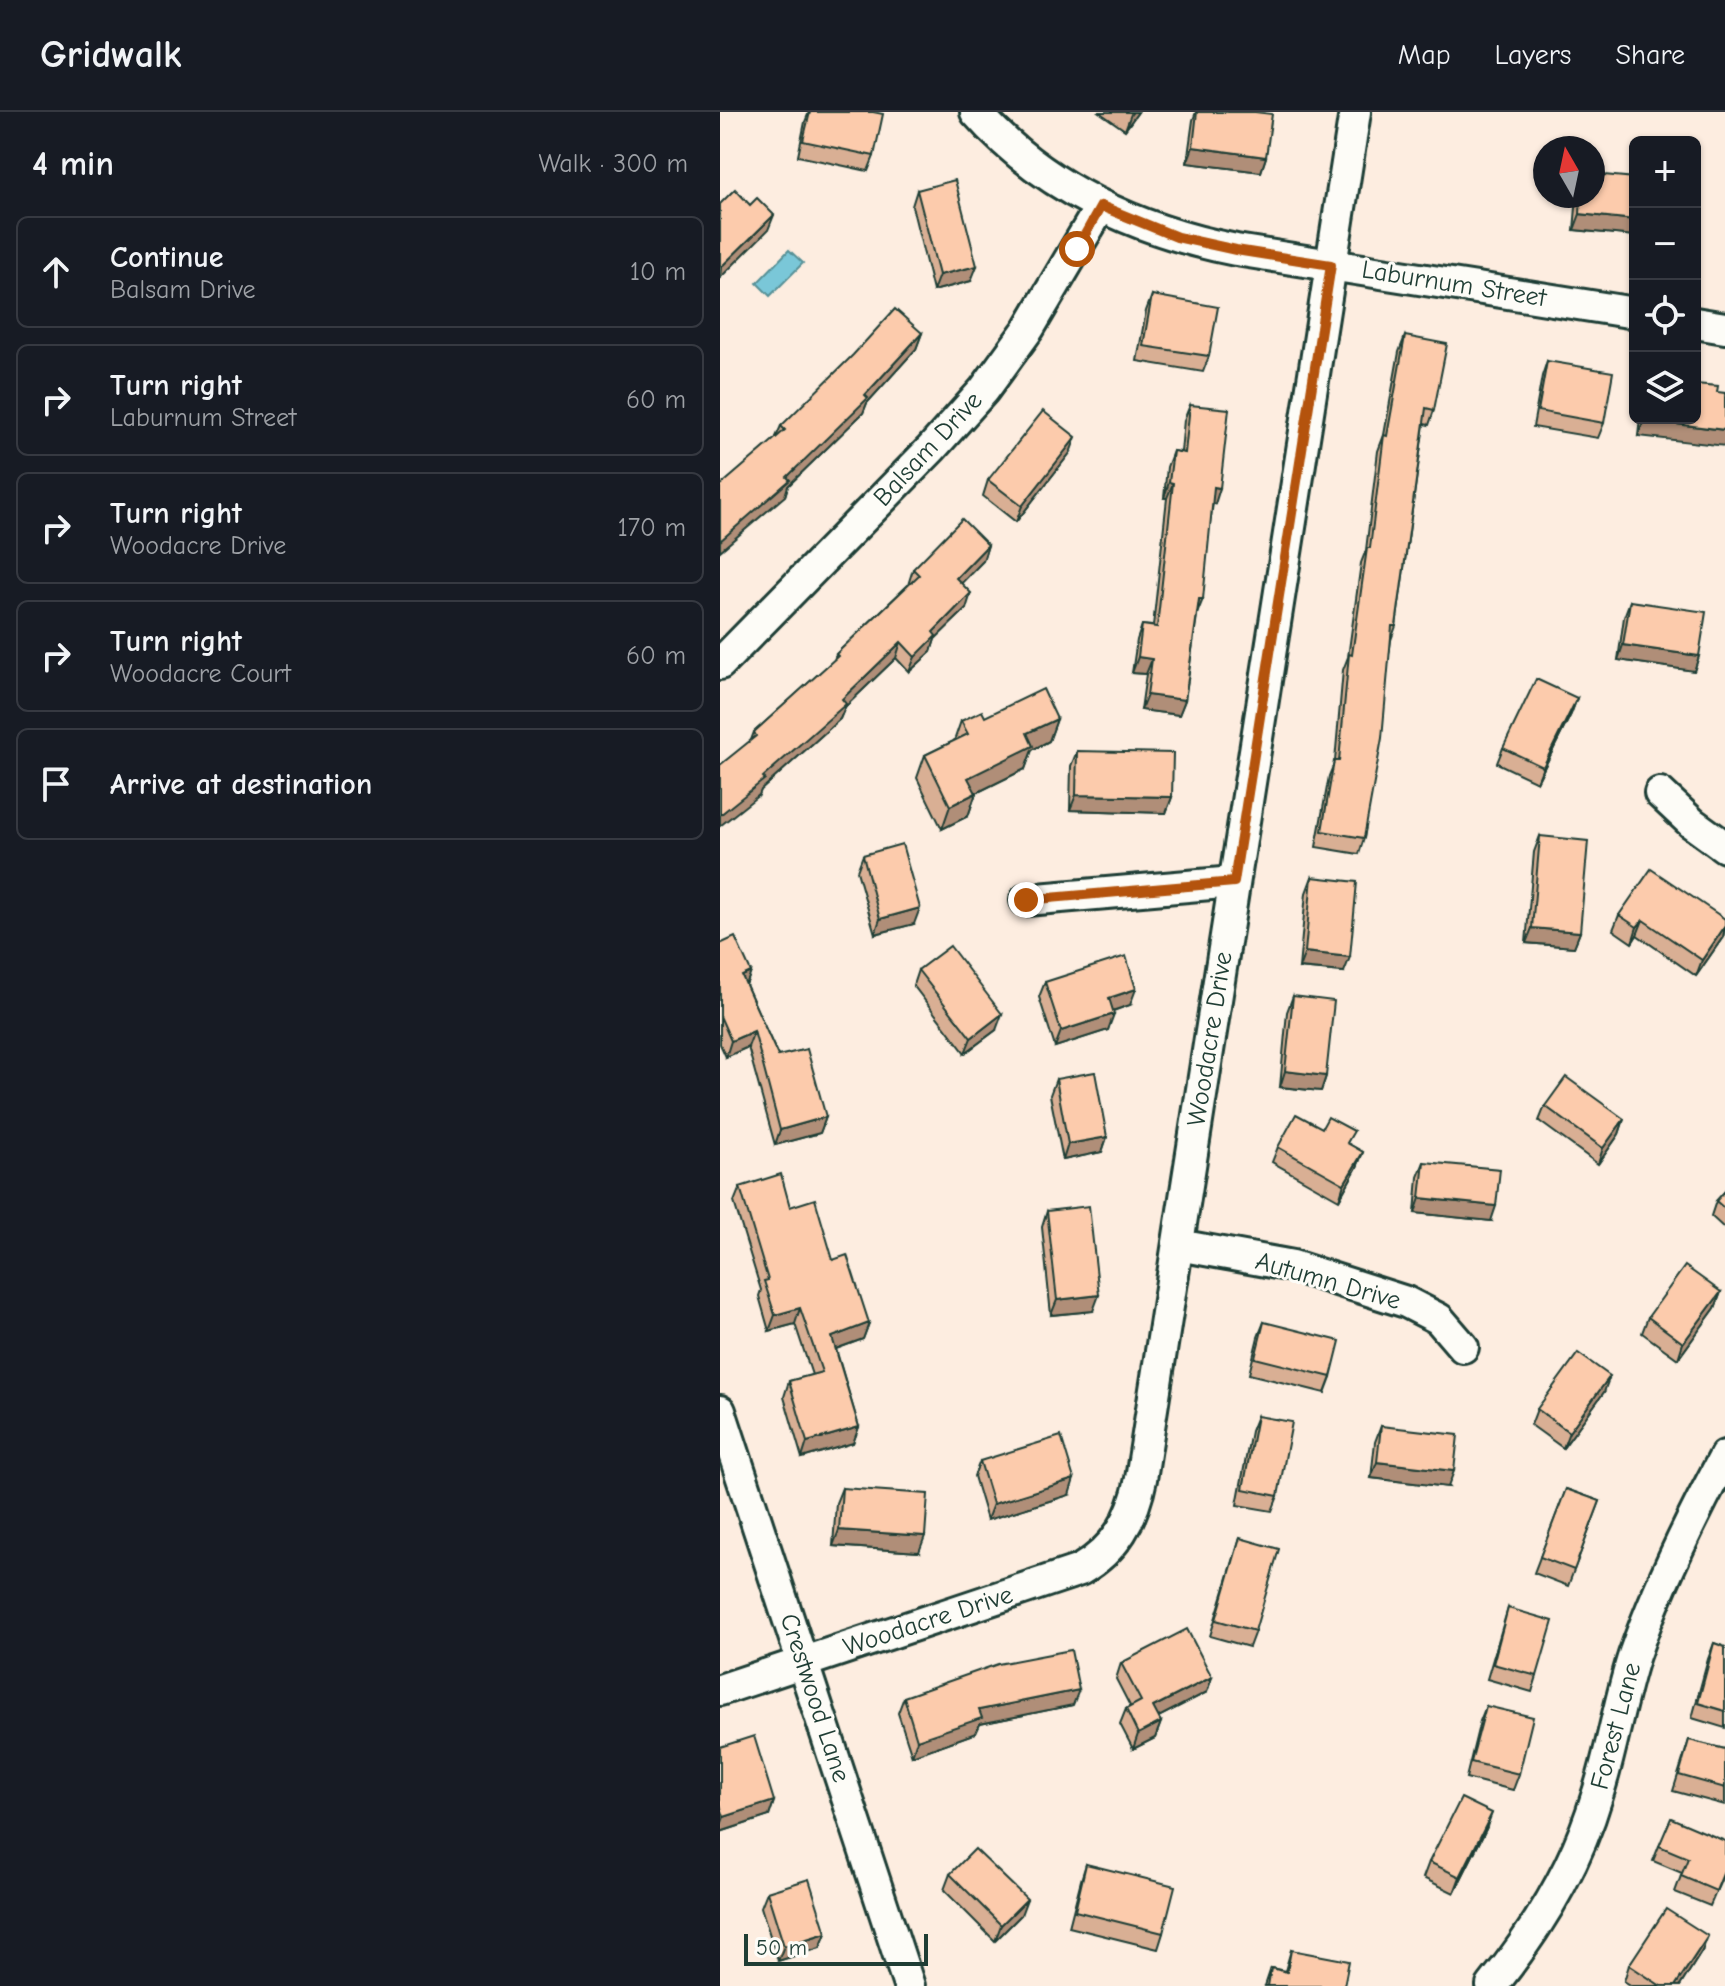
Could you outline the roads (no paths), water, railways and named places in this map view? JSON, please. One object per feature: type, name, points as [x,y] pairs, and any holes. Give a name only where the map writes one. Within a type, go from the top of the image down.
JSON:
[{"type":"street","name":"Laburnum Street","points":[[976,112],[998,136],[1046,175],[1101,206],[1149,227],[1190,240],[1629,312]]},
{"type":"street","name":"Woodacre Drive","points":[[720,1690],[1066,1576],[1093,1562],[1117,1539],[1132,1513],[1138,1496],[1178,1245],[1355,112]]},
{"type":"street","name":"Balsam Drive","points":[[720,664],[931,449],[984,390],[1029,328],[1101,206]]},
{"type":"street","points":[[1701,324],[1725,328]]},
{"type":"street","points":[[1660,793],[1692,823],[1725,847]]},
{"type":"street","points":[[1026,900],[1234,882]]},
{"type":"street","name":"Autumn Drive","points":[[1178,1245],[1293,1266],[1406,1302],[1439,1319],[1463,1347]]},
{"type":"street","name":"Crestwood Lane","points":[[720,1411],[909,1986]]},
{"type":"street","name":"Forest Lane","points":[[1492,1986],[1521,1950],[1554,1899],[1578,1850],[1597,1796],[1634,1657],[1658,1590],[1725,1456]]},
{"type":"water","points":[[789,250],[803,263],[770,296],[757,283]]}]
